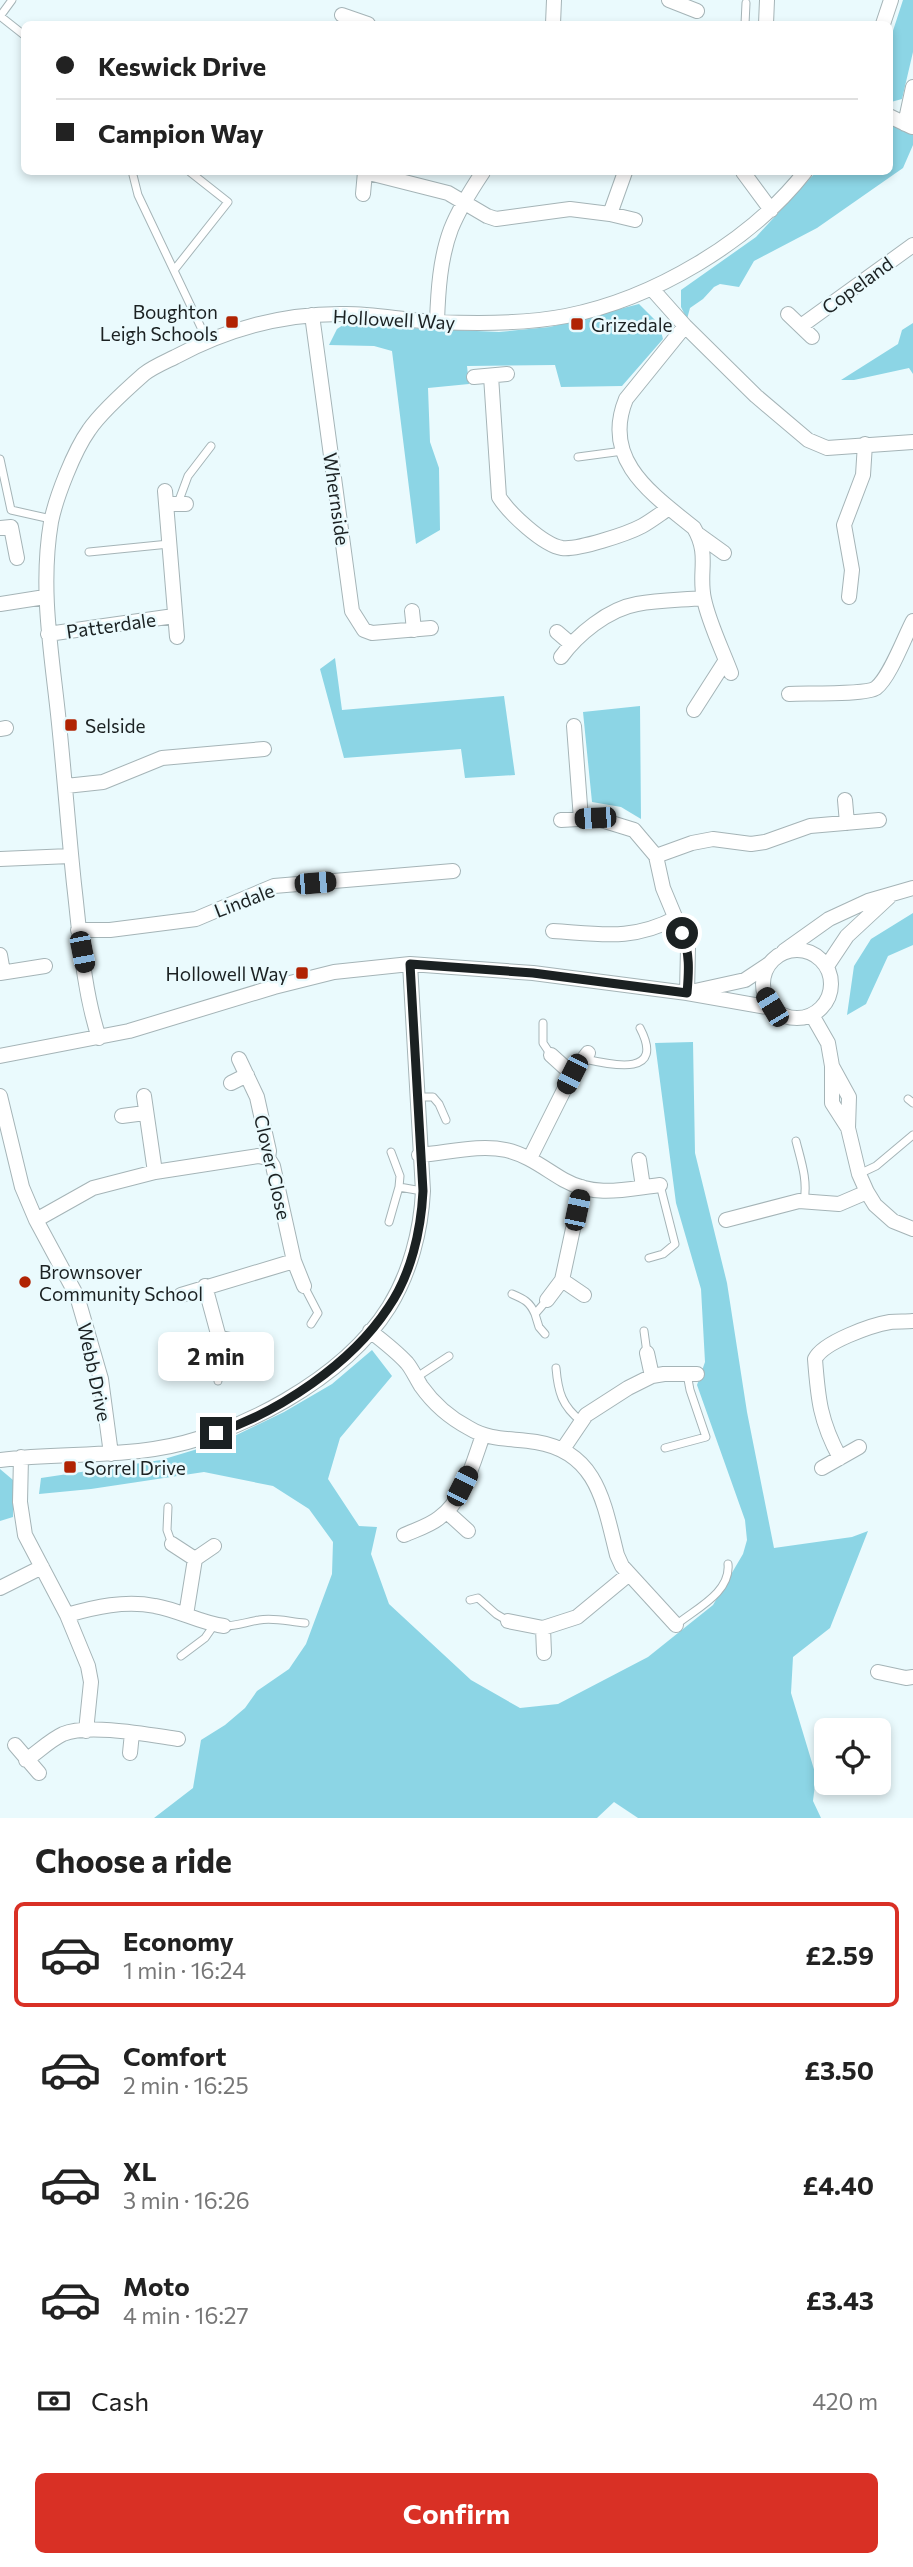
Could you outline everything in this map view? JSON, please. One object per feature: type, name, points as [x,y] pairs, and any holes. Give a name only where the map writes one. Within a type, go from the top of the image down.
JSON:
[{"type":"street","points":[[553,21],[554,0]]},
{"type":"street","points":[[669,0],[691,6]]},
{"type":"street","points":[[766,21],[768,0]]},
{"type":"street","points":[[884,21],[891,0]]},
{"type":"street","points":[[342,15],[357,21]]},
{"type":"street","points":[[893,118],[909,125],[913,87]]},
{"type":"street","points":[[363,194],[365,175]]},
{"type":"street","points":[[377,175],[448,193],[496,219],[570,209],[635,220]]},
{"type":"street","points":[[437,322],[438,289],[450,231],[464,201],[481,175]]},
{"type":"street","points":[[610,214],[624,175]]},
{"type":"street","points":[[745,175],[771,210]]},
{"type":"street","name":"Hollowell Way","points":[[99,1038],[78,930],[66,786],[45,597],[52,519],[62,485],[88,431],[146,372],[207,340],[274,320],[348,314],[437,322],[501,323],[566,316],[652,289],[715,251],[771,210],[802,175]]},
{"type":"street","name":"Copeland","points":[[801,326],[913,245]]},
{"type":"street","points":[[652,289],[685,326],[756,396],[808,440],[827,448],[913,442]]},
{"type":"street","name":"Copeland","points":[[788,314],[812,337]]},
{"type":"street","name":"Whernside","points":[[312,315],[352,611],[365,630],[372,633],[431,628]]},
{"type":"street","points":[[685,326],[626,399],[620,413],[624,458],[637,477],[694,528],[703,549],[704,598],[728,666],[694,710]]},
{"type":"street","points":[[474,377],[507,374]]},
{"type":"street","points":[[491,376],[499,497],[505,506],[540,537],[560,548],[569,548],[608,539],[641,526],[669,508]]},
{"type":"street","points":[[849,597],[852,569],[844,525],[863,475],[865,444]]},
{"type":"street","name":"Patterdale","points":[[174,501],[169,544],[177,637]]},
{"type":"street","points":[[0,528],[11,527],[17,558]]},
{"type":"street","points":[[698,534],[723,553]]},
{"type":"street","points":[[0,604],[45,597]]},
{"type":"street","points":[[561,657],[571,644],[601,621],[634,604],[704,598]]},
{"type":"street","points":[[412,611],[414,630]]},
{"type":"street","name":"Patterdale","points":[[48,634],[174,616]]},
{"type":"street","points":[[789,694],[875,689],[885,676],[913,621]]},
{"type":"street","points":[[557,632],[571,644]]},
{"type":"street","points":[[573,726],[581,819]]},
{"type":"street","points":[[66,786],[103,782],[162,758],[264,749]]},
{"type":"street","points":[[845,800],[847,822]]},
{"type":"street","points":[[562,820],[595,818],[634,830],[656,856],[663,888],[688,948],[687,993]]},
{"type":"street","points":[[656,856],[692,843],[713,839],[751,844],[765,842],[810,826],[879,820]]},
{"type":"street","points":[[0,859],[70,856]]},
{"type":"street","name":"Lindale","points":[[78,930],[110,930],[196,919],[274,886],[453,871]]},
{"type":"street","points":[[687,993],[745,979],[829,919],[868,901],[913,888]]},
{"type":"street","points":[[827,966],[847,936],[890,896]]},
{"type":"street","points":[[553,931],[626,935],[659,927],[676,918]]},
{"type":"street","points":[[792,950],[806,951],[818,956],[827,966],[830,994],[826,1002],[812,1015],[795,1018],[779,1013],[772,1007],[764,994],[763,978],[774,959],[792,950]]},
{"type":"street","points":[[0,955],[1,972],[45,966]]},
{"type":"street","points":[[0,1056],[99,1038],[314,977],[365,967],[410,964],[533,973],[772,1007]]},
{"type":"street","points":[[0,1460],[111,1454],[156,1449],[200,1438],[266,1412],[344,1358],[370,1331],[388,1309],[401,1285],[422,1216],[423,1191],[410,964]]},
{"type":"street","points":[[812,1015],[828,1043],[832,1103],[848,1128],[859,1174],[867,1192],[875,1205],[893,1221],[913,1229]]},
{"type":"street","points":[[551,1055],[572,1074]]},
{"type":"street","points":[[530,1158],[572,1074],[586,1056]]},
{"type":"street","name":"Clover Close","points":[[239,1059],[257,1097],[269,1151],[268,1158],[273,1166],[294,1261],[304,1286]]},
{"type":"street","points":[[231,1083],[247,1075]]},
{"type":"street","name":"Webb Drive","points":[[0,1096],[22,1186],[36,1220],[77,1296],[101,1379],[111,1454]]},
{"type":"street","points":[[144,1096],[155,1172]]},
{"type":"street","points":[[122,1116],[145,1113]]},
{"type":"street","points":[[419,1155],[486,1148],[505,1149],[530,1158],[582,1187],[615,1192],[660,1185]]},
{"type":"street","points":[[36,1220],[93,1188],[155,1172],[258,1156],[268,1158]]},
{"type":"street","points":[[639,1160],[643,1187]]},
{"type":"street","points":[[547,1300],[562,1280],[582,1187]]},
{"type":"street","points":[[726,1220],[804,1201],[839,1204],[867,1192]]},
{"type":"street","points":[[181,1294],[294,1261]]},
{"type":"street","points":[[562,1280],[584,1295]]},
{"type":"street","points":[[205,1286],[218,1334]]},
{"type":"street","points":[[840,1458],[827,1434],[819,1405],[815,1359],[827,1346],[849,1336],[890,1322],[913,1321]]},
{"type":"street","points":[[370,1331],[408,1364],[436,1404],[468,1428],[483,1435],[536,1442],[563,1449],[583,1465],[598,1484],[617,1555],[629,1574],[676,1625]]},
{"type":"street","points":[[647,1353],[652,1376]]},
{"type":"street","points":[[563,1449],[586,1415],[628,1388],[652,1376],[692,1374]]},
{"type":"street","points":[[404,1535],[437,1520],[447,1512],[470,1471],[483,1435]]},
{"type":"street","points":[[822,1468],[859,1447]]},
{"type":"street","points":[[21,1457],[20,1502],[25,1535],[67,1615],[88,1665],[91,1682],[86,1731]]},
{"type":"street","points":[[447,1512],[468,1531]]},
{"type":"street","points":[[172,1544],[195,1559]]},
{"type":"street","points":[[186,1615],[195,1559],[214,1546]]},
{"type":"street","points":[[0,1588],[42,1567]]},
{"type":"street","points":[[508,1621],[543,1628],[577,1618],[629,1574]]},
{"type":"street","points":[[67,1615],[96,1607],[130,1604],[155,1606],[204,1623],[219,1625]]},
{"type":"street","points":[[543,1628],[544,1653]]},
{"type":"street","points":[[878,1672],[913,1677]]},
{"type":"street","points":[[26,1760],[61,1735],[86,1731],[178,1739]]},
{"type":"street","points":[[130,1753],[132,1733]]},
{"type":"street","points":[[15,1745],[39,1773]]},
{"type":"lane","points":[[12,0],[0,16],[21,33]]},
{"type":"lane","points":[[745,21],[746,3]]},
{"type":"lane","points":[[133,175],[138,195],[207,340]]},
{"type":"lane","points":[[175,269],[228,202],[194,175]]},
{"type":"lane","points":[[174,501],[188,476],[211,446]]},
{"type":"lane","points":[[578,457],[623,451]]},
{"type":"lane","points":[[0,459],[11,510],[52,519]]},
{"type":"lane","points":[[89,552],[169,544]]},
{"type":"lane","points":[[543,1023],[542,1043],[551,1055]]},
{"type":"lane","points":[[586,1056],[632,1065],[640,1063],[646,1057],[648,1046],[640,1028]]},
{"type":"lane","points":[[416,1097],[433,1097],[446,1120]]},
{"type":"lane","points":[[859,1174],[876,1166],[913,1135]]},
{"type":"lane","points":[[796,1140],[804,1172],[804,1201]]},
{"type":"lane","points":[[389,1222],[400,1176],[391,1152]]},
{"type":"lane","points":[[649,1258],[663,1254],[675,1244],[660,1185]]},
{"type":"lane","points":[[399,1187],[423,1191]]},
{"type":"lane","points":[[304,1286],[318,1313],[312,1324]]},
{"type":"lane","points":[[512,1294],[531,1304],[539,1327],[545,1334]]},
{"type":"lane","points":[[535,1314],[547,1300]]},
{"type":"lane","points":[[644,1331],[647,1353]]},
{"type":"lane","points":[[218,1381],[218,1334],[237,1338],[248,1352]]},
{"type":"lane","points":[[416,1377],[449,1356]]},
{"type":"lane","points":[[555,1368],[563,1404],[580,1421]]},
{"type":"lane","points":[[665,1448],[706,1437],[690,1390],[692,1374]]},
{"type":"lane","points":[[168,1507],[166,1519],[172,1544]]},
{"type":"lane","points":[[676,1625],[718,1592],[726,1580],[728,1564]]},
{"type":"lane","points":[[470,1600],[478,1598],[508,1621]]},
{"type":"lane","points":[[181,1656],[219,1625],[276,1619],[305,1623]]},
{"type":"shaded area","points":[[903,0],[913,0],[913,52],[902,99],[893,101],[893,31]]},
{"type":"shaded area","points":[[893,123],[913,133],[913,145],[903,168],[893,175]]},
{"type":"shaded area","points":[[813,175],[893,175],[817,228],[754,261],[739,287],[720,284],[714,287],[690,308],[687,319],[681,307],[681,290],[756,237]]},
{"type":"shaded area","points":[[639,304],[659,324],[663,339],[622,386],[561,387],[555,365],[467,366],[469,384],[428,388],[430,442],[439,468],[440,530],[416,544],[392,351],[374,346],[329,345],[337,329],[343,325],[499,332],[550,327]]},
{"type":"shaded area","points":[[913,323],[913,374],[909,368],[854,380],[841,380],[898,344],[902,330]]},
{"type":"shaded area","points":[[335,658],[342,710],[504,696],[515,775],[465,778],[461,749],[344,758],[320,669]]},
{"type":"shaded area","points":[[640,706],[641,819],[621,807],[592,802],[583,712]]},
{"type":"shaded area","points":[[913,913],[913,945],[888,956],[866,1004],[847,1015],[854,966],[871,939]]},
{"type":"shaded area","points":[[693,1042],[695,1153],[727,1283],[747,1412],[774,1548],[852,1537],[868,1531],[830,1628],[793,1657],[791,1693],[814,1769],[813,1801],[821,1818],[638,1818],[614,1802],[597,1818],[154,1818],[193,1788],[201,1740],[225,1725],[245,1708],[257,1691],[289,1669],[306,1644],[332,1574],[333,1542],[309,1509],[273,1486],[204,1472],[39,1494],[41,1478],[161,1460],[224,1441],[284,1412],[332,1384],[372,1350],[392,1376],[340,1438],[328,1479],[359,1526],[377,1527],[371,1554],[389,1604],[471,1680],[520,1708],[558,1704],[648,1657],[713,1605],[743,1554],[747,1540],[745,1520],[697,1385],[705,1362],[701,1289],[676,1203],[655,1043]]},
{"type":"shaded area","points":[[0,1469],[13,1480],[13,1517],[0,1521]]},
{"type":"place","name":"Boughton Leigh Schools","points":[[232,322]]},
{"type":"place","name":"Grizedale","points":[[577,324]]},
{"type":"place","name":"Selside","points":[[71,725]]},
{"type":"place","name":"Hollowell Way","points":[[302,973]]},
{"type":"place","name":"Brownsover Community School","points":[[25,1282]]},
{"type":"place","name":"Sorrel Drive","points":[[70,1467]]},
{"type":"route","points":[[216,1433],[266,1412],[344,1358],[388,1309],[401,1285],[422,1216],[423,1191],[410,964],[533,973],[687,993],[688,948],[682,933]]}]
